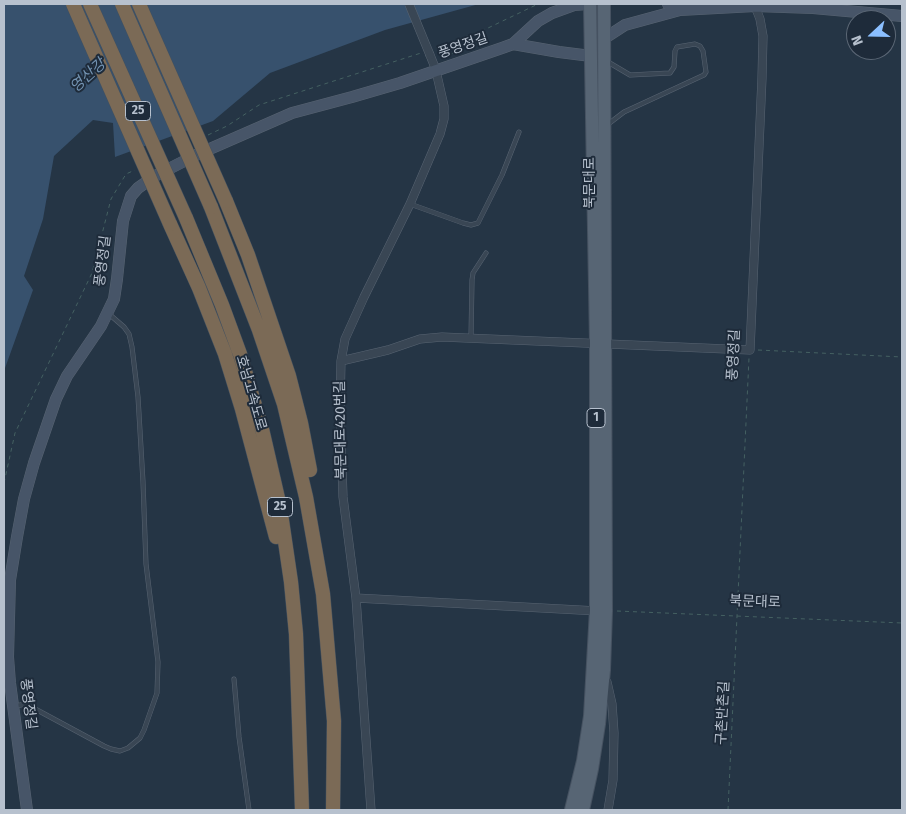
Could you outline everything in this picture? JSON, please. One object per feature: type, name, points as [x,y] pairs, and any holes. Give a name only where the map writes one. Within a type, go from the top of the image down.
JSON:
[{"type":"highway","points":[[73,4],[199,288],[225,354],[242,409],[274,528],[280,558],[291,701],[293,810]]},
{"type":"highway","name":"호남고속도로","points":[[90,4],[186,218],[222,304],[240,354],[262,429],[280,507],[291,582],[296,634],[302,810]]},
{"type":"highway","name":"호남고속도로","points":[[122,4],[211,207],[259,330],[284,404],[316,546],[323,594],[334,721],[333,810]]},
{"type":"highway","points":[[138,4],[226,201],[248,255],[289,376],[301,424],[319,518],[331,599],[335,653],[334,721]]},
{"type":"main road","name":"북문대로","points":[[589,4],[601,343]]},
{"type":"main road","name":"북문대로","points":[[583,810],[600,724],[604,670],[601,611],[601,343],[605,126],[604,4]]},
{"type":"main road","name":"북문대로","points":[[571,810],[583,761],[590,716],[601,611]]},
{"type":"street","name":"북문대로420번길","points":[[371,810],[356,598],[343,497],[340,409],[342,361],[345,339],[434,151],[444,120],[443,99],[435,68],[409,4]]},
{"type":"street","name":"풍영정길","points":[[27,810],[8,657],[10,589],[24,499],[56,399],[67,376],[108,313],[114,299],[118,279],[122,221],[131,196],[138,188],[155,176],[196,155],[292,113],[352,98],[435,68],[513,44],[538,21],[552,13],[574,5],[589,4]]},
{"type":"street","points":[[668,4],[680,10]]},
{"type":"street","name":"풍영정길","points":[[750,350],[762,78],[762,36],[756,6]]},
{"type":"street","points":[[605,38],[625,25],[680,10],[756,6],[813,8],[902,16]]},
{"type":"street","points":[[513,44],[565,54],[591,56]]},
{"type":"street","points":[[342,361],[362,358],[429,337],[471,337],[750,350]]},
{"type":"street","points":[[356,598],[601,611]]},
{"type":"street","points":[[604,670],[612,704],[614,733],[613,780],[608,810]]},
{"type":"lane","points":[[605,59],[630,75],[670,73],[674,69],[677,47],[695,44],[700,46],[703,51],[706,72],[704,75],[624,112],[605,126]]},
{"type":"lane","points":[[410,204],[463,224],[478,224],[502,175],[519,132]]},
{"type":"lane","points":[[471,337],[473,273],[486,253]]},
{"type":"lane","points":[[13,707],[26,704],[111,750],[120,751],[128,748],[140,738],[157,693],[158,662],[146,564],[139,416],[132,347],[129,334],[108,313]]},
{"type":"lane","points":[[234,678],[239,737],[249,810]]},
{"type":"path","points":[[435,68],[488,28]]},
{"type":"path","points":[[750,350],[902,357]]},
{"type":"path","name":"풍영정길","points":[[738,616],[750,350]]},
{"type":"path","name":"북문대로","points":[[601,611],[902,623]]},
{"type":"path","name":"구촌반촌길","points":[[728,810],[738,616]]},
{"type":"water","name":"영산강","points":[[4,4],[479,4],[385,30],[270,73],[213,121],[115,157],[113,123],[93,120],[54,156],[43,219],[24,276],[33,290],[4,371]]}]
